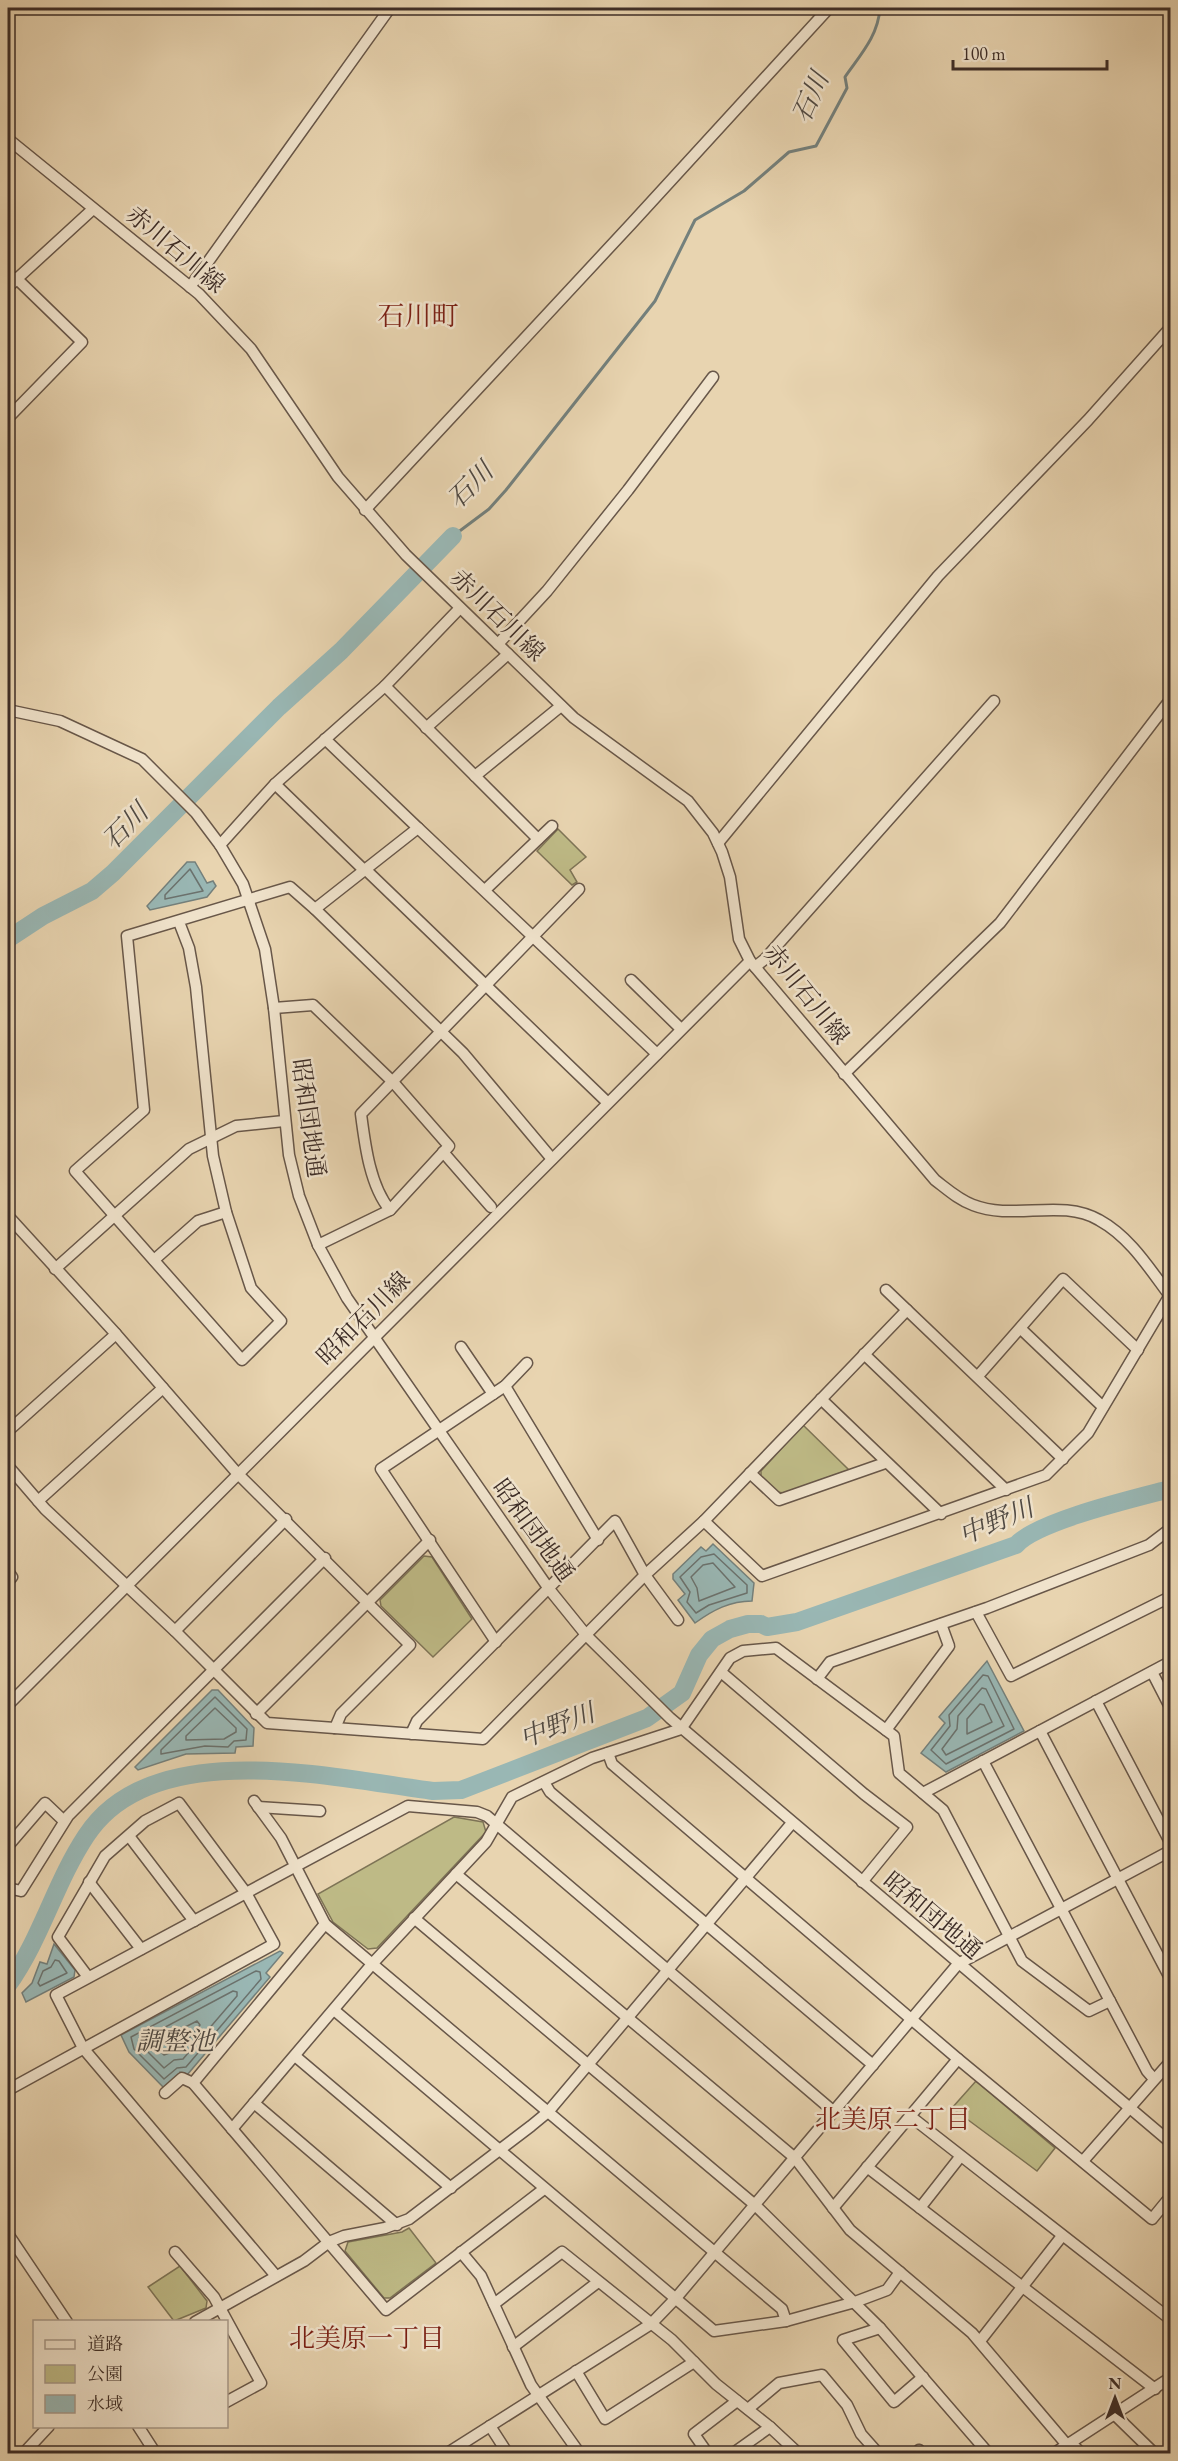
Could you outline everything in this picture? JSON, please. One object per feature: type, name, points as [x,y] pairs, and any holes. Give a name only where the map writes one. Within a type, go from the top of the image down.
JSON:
[{"type":"street","points":[[190,287],[390,8]]},
{"type":"street","points":[[364,510],[829,8]]},
{"type":"street","name":"赤川石川線","points":[[8,139],[190,287],[224,318],[251,349],[317,448],[364,510],[406,555],[561,706],[688,801],[718,843],[730,877],[740,939],[752,964],[935,1180],[959,1199],[996,1210],[1058,1209],[1077,1211],[1097,1218],[1125,1238],[1170,1295]]},
{"type":"street","points":[[8,287],[93,209]]},
{"type":"street","points":[[8,418],[82,342],[16,278]]},
{"type":"street","points":[[718,843],[938,576],[1088,420],[1170,328]]},
{"type":"street","points":[[498,644],[547,591],[628,490],[713,377]]},
{"type":"street","points":[[220,845],[275,784],[385,686],[460,608]]},
{"type":"street","points":[[426,728],[508,654]]},
{"type":"street","points":[[385,686],[538,839]]},
{"type":"street","name":"昭和石川線","points":[[8,1705],[681,1029],[752,964],[765,959],[994,700]]},
{"type":"street","points":[[844,1074],[1000,922],[1170,700]]},
{"type":"street","points":[[475,776],[561,706]]},
{"type":"street","name":"昭和団地通","points":[[8,710],[60,721],[142,759],[196,813],[220,845],[250,901],[265,949],[274,1008],[284,1121],[294,1176],[318,1245],[347,1298],[549,1589],[587,1636],[681,1729],[1170,2142]]},
{"type":"street","points":[[325,739],[657,1054]]},
{"type":"street","points":[[275,784],[487,984],[607,1102]]},
{"type":"street","points":[[485,890],[552,826]]},
{"type":"street","points":[[315,909],[418,828]]},
{"type":"street","points":[[179,922],[189,948],[196,987],[211,1137],[226,1212],[251,1288],[281,1322],[242,1360],[75,1171],[144,1110],[127,936],[250,901],[290,887],[463,1053],[552,1159]]},
{"type":"street","points":[[390,1210],[376,1183],[365,1144],[361,1114],[579,889]]},
{"type":"street","points":[[631,980],[681,1029]]},
{"type":"street","points":[[274,1008],[313,1005],[393,1082],[449,1146],[390,1210],[318,1245]]},
{"type":"street","points":[[55,1269],[189,1149],[236,1126],[284,1121]]},
{"type":"street","points":[[443,1152],[491,1208]]},
{"type":"street","points":[[154,1260],[198,1221],[226,1212]]},
{"type":"street","points":[[8,1216],[116,1334],[237,1473],[286,1519],[410,1645],[341,1714],[335,1728]]},
{"type":"street","points":[[978,1376],[1063,1279],[1138,1350]]},
{"type":"street","points":[[886,1290],[1063,1459]]},
{"type":"street","points":[[704,1521],[762,1575],[941,1514],[1046,1475],[1088,1433],[1170,1295]]},
{"type":"street","points":[[8,1466],[38,1501],[175,1631],[267,1723],[483,1739],[645,1575],[704,1521],[907,1310]]},
{"type":"street","points":[[1021,1329],[1103,1407]]},
{"type":"street","points":[[8,1431],[116,1334]]},
{"type":"street","points":[[461,1347],[493,1394]]},
{"type":"street","points":[[864,1354],[1006,1490]]},
{"type":"street","points":[[496,1642],[381,1468],[505,1386],[527,1364]]},
{"type":"street","points":[[505,1386],[598,1539]]},
{"type":"street","points":[[38,1501],[163,1388]]},
{"type":"street","points":[[821,1399],[885,1463],[941,1514]]},
{"type":"street","points":[[750,1473],[779,1500],[885,1463]]},
{"type":"street","points":[[175,1631],[286,1519]]},
{"type":"street","points":[[411,1734],[417,1721],[615,1521],[645,1575],[678,1620]]},
{"type":"street","points":[[817,1678],[830,1662],[976,1612],[1149,1545],[1170,1529]]},
{"type":"street","points":[[256,1714],[430,1540]]},
{"type":"street","points":[[8,1888],[21,1891],[64,1821],[325,1558]]},
{"type":"street","points":[[8,1571],[12,1577],[8,1582]]},
{"type":"street","points":[[976,1612],[1011,1676],[1170,1597]]},
{"type":"street","points":[[886,1730],[949,1647],[941,1624]]},
{"type":"street","points":[[232,2129],[373,1963],[486,1842],[512,1797],[608,1753],[681,1729],[730,1658],[737,1654],[776,1648],[894,1736],[899,1773],[943,1810],[1022,1961],[1089,2011],[1110,2001]]},
{"type":"street","points":[[923,1793],[1170,1662]]},
{"type":"street","points":[[721,1672],[864,1794],[907,1827],[862,1882]]},
{"type":"street","points":[[1152,1672],[1170,1707]]},
{"type":"street","points":[[1096,1701],[1170,1842]]},
{"type":"street","points":[[1040,1731],[1170,1978]]},
{"type":"street","points":[[608,1753],[612,1764],[958,2059],[1152,2219],[1170,2197]]},
{"type":"street","points":[[983,1761],[1147,2071],[1154,2079]]},
{"type":"street","points":[[544,1782],[550,1792],[873,2064]]},
{"type":"street","points":[[8,1846],[45,1803],[64,1821]]},
{"type":"street","points":[[8,2090],[274,1944],[246,1893],[179,1803],[145,1821],[105,1856],[58,1937],[88,1977]]},
{"type":"street","points":[[320,1811],[256,1804],[297,1867],[325,1924],[782,2309],[786,2321]]},
{"type":"street","points":[[276,2276],[83,2048],[56,1995],[408,1806],[477,1812],[487,1816],[667,1972],[833,2111]]},
{"type":"street","points":[[198,2320],[304,2260],[329,2242],[397,2225],[451,2188],[548,2112],[792,1823]]},
{"type":"street","points":[[129,1836],[194,1921]]},
{"type":"street","points":[[446,2454],[651,2324],[676,2298],[958,1964],[1170,1851]]},
{"type":"street","points":[[456,1874],[795,2158],[850,2230],[980,2341],[1069,2444],[1082,2454]]},
{"type":"street","points":[[89,1882],[141,1949]]},
{"type":"street","points":[[414,1918],[755,2205],[880,2328],[989,2454]]},
{"type":"street","points":[[193,2083],[325,1924]]},
{"type":"street","points":[[334,2010],[714,2331],[786,2321],[855,2302],[887,2290],[900,2272]]},
{"type":"street","points":[[295,2056],[451,2188]]},
{"type":"street","points":[[833,2208],[958,2059]]},
{"type":"street","points":[[1083,2161],[1170,2062]]},
{"type":"street","points":[[165,2093],[183,2078],[193,2083],[386,2310],[544,2189]]},
{"type":"street","points":[[254,2103],[397,2225]]},
{"type":"street","points":[[910,2116],[1170,2319]]},
{"type":"street","points":[[920,2208],[960,2157]]},
{"type":"street","points":[[867,2167],[1155,2389]]},
{"type":"street","points":[[8,2234],[67,2320]]},
{"type":"street","points":[[980,2341],[1062,2236]]},
{"type":"street","points":[[175,2252],[221,2307],[228,2320]]},
{"type":"street","points":[[461,2252],[481,2276],[538,2396],[580,2454]]},
{"type":"street","points":[[494,2304],[562,2252],[651,2324],[800,2454]]},
{"type":"street","points":[[513,2347],[598,2282]]},
{"type":"street","points":[[228,2320],[261,2383],[228,2401]]},
{"type":"street","points":[[880,2328],[843,2340],[894,2402],[923,2378]]},
{"type":"street","points":[[576,2371],[605,2419],[694,2362]]},
{"type":"street","points":[[748,2409],[778,2383],[822,2375],[847,2404],[861,2434],[877,2452],[875,2454]]},
{"type":"street","points":[[1053,2454],[1170,2378]]},
{"type":"street","points":[[708,2454],[694,2434],[737,2401]]},
{"type":"street","points":[[1114,2414],[1155,2454]]},
{"type":"street","points":[[490,2426],[508,2454]]},
{"type":"street","points":[[732,2454],[770,2427]]},
{"type":"street","points":[[24,2454],[48,2428]]},
{"type":"street","points":[[139,2428],[156,2454]]},
{"type":"green space","points":[[558,829],[586,857],[570,870],[577,882],[572,885],[537,851]]},
{"type":"green space","points":[[803,1425],[849,1470],[784,1493],[777,1492],[761,1477],[761,1471]]},
{"type":"green space","points":[[424,1556],[432,1557],[472,1619],[433,1657],[381,1606],[380,1600]]},
{"type":"green space","points":[[454,1817],[483,1822],[486,1832],[377,1948],[368,1949],[333,1922],[318,1894]]},
{"type":"green space","points":[[976,2081],[1055,2148],[1037,2171],[952,2108]]},
{"type":"green space","points":[[409,2228],[436,2263],[390,2298],[384,2298],[345,2251],[348,2242],[402,2232]]},
{"type":"green space","points":[[180,2266],[207,2301],[206,2308],[173,2320],[148,2287]]},
{"type":"water","points":[[187,862],[195,862],[207,883],[213,881],[216,886],[207,897],[150,910],[147,906]]},
{"type":"water","points":[[713,1544],[754,1583],[752,1601],[722,1607],[695,1623],[678,1600],[685,1594],[673,1579],[673,1574],[701,1547],[706,1551]]},
{"type":"water","points":[[987,1661],[1024,1731],[946,1772],[921,1753],[945,1723],[939,1717]]},
{"type":"water","points":[[212,1690],[218,1690],[254,1728],[253,1746],[236,1747],[235,1753],[186,1754],[138,1770],[135,1767]]},
{"type":"water","points":[[54,1944],[75,1970],[74,1977],[26,2002],[22,1993],[32,1983],[40,1962],[47,1964]]},
{"type":"water","name":"調整池","points":[[280,1951],[283,1953],[266,1973],[270,1977],[187,2075],[180,2072],[179,2076],[164,2088],[129,2052],[121,2035]]},
{"type":"waterway","name":"石川","points":[[453,536],[489,509],[506,490],[655,301],[695,220],[744,191],[789,152],[816,146],[847,88],[845,77],[872,36],[880,8]]},
{"type":"waterway","name":"石川","points":[[8,939],[43,916],[92,891],[113,873],[279,707],[341,651],[453,536]]},
{"type":"waterway","name":"中野川","points":[[8,1985],[30,1949],[65,1873],[86,1836],[116,1804],[154,1784],[198,1774],[247,1770],[346,1778],[433,1791],[461,1790],[647,1718],[682,1693],[699,1655],[712,1639],[730,1629],[748,1624],[761,1624],[767,1627],[797,1622],[1016,1545],[1027,1536],[1065,1519],[1170,1489]]},
{"type":"district","name":"石川町","points":[[418,315]]},
{"type":"district","name":"北美原二丁目","points":[[893,2119]]},
{"type":"district","name":"北美原一丁目","points":[[367,2338]]}]
